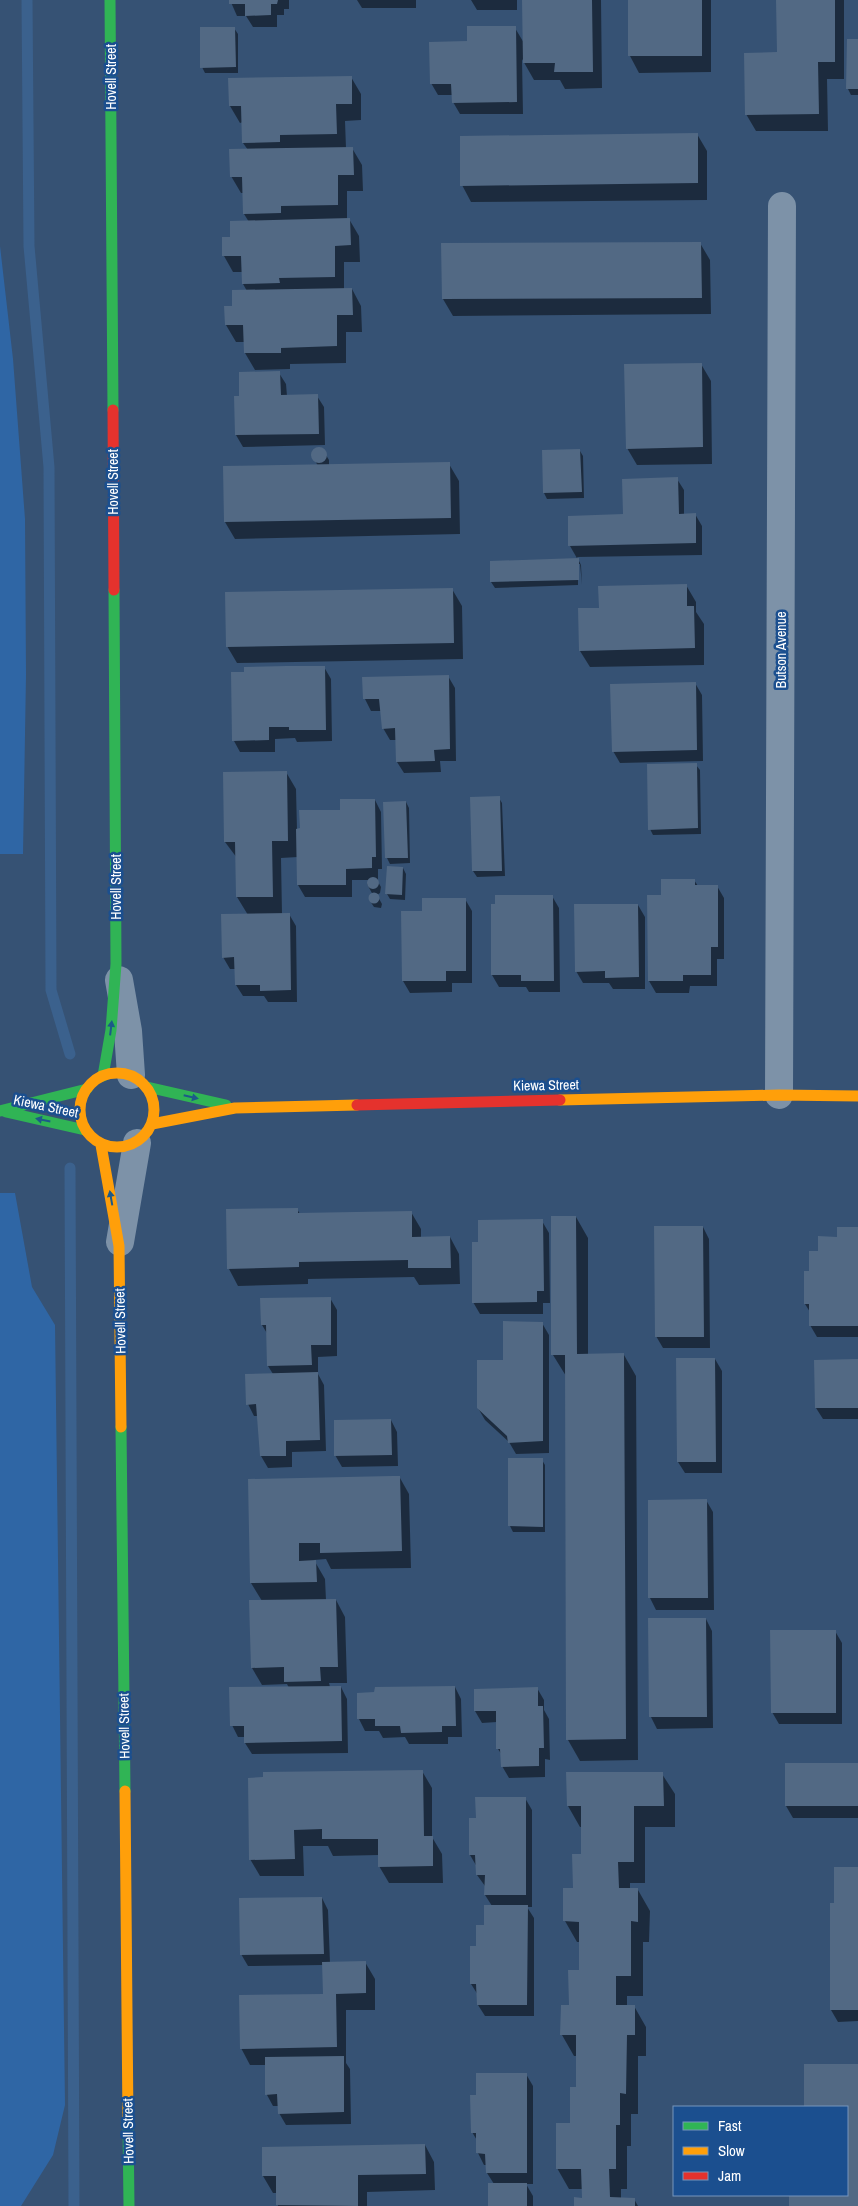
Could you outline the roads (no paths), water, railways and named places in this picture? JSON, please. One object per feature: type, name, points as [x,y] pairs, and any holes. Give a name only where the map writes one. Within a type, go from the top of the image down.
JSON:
[{"type":"street","name":"Hovell Street","points":[[103,1076],[111,1030],[116,964],[110,0]]},
{"type":"street","name":"Butson Avenue","points":[[780,1095],[782,206]]},
{"type":"street","name":"Hovell Street","points":[[116,964],[139,1081]]},
{"type":"street","points":[[122,1073],[139,1081],[153,1099],[155,1112],[144,1133],[125,1148],[101,1145],[85,1130],[79,1109],[81,1098],[94,1081],[103,1076],[122,1073]]},
{"type":"street","name":"Kiewa Street","points":[[139,1081],[235,1108]]},
{"type":"street","name":"Kiewa Street","points":[[0,1111],[87,1089]]},
{"type":"street","name":"Kiewa Street","points":[[144,1133],[235,1108],[780,1095],[858,1096]]},
{"type":"street","name":"Kiewa Street","points":[[0,1111],[85,1130]]},
{"type":"street","name":"Hovell Street","points":[[119,1246],[144,1133]]},
{"type":"street","name":"Hovell Street","points":[[101,1145],[119,1246],[129,2206]]},
{"type":"waterway","points":[[27,0],[29,246],[49,467],[51,990],[70,1054]]},
{"type":"waterway","points":[[70,1168],[74,2206]]}]
